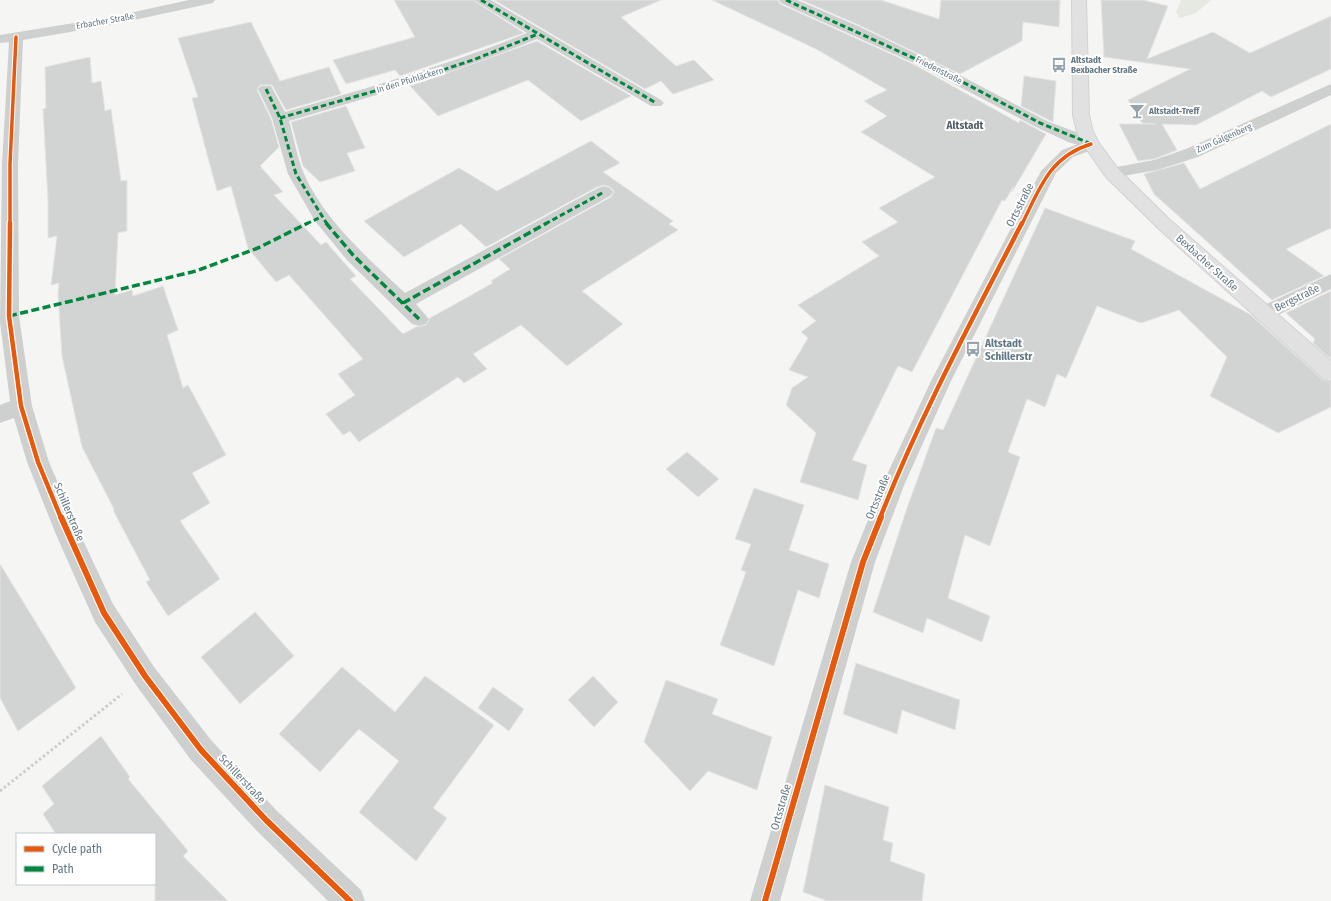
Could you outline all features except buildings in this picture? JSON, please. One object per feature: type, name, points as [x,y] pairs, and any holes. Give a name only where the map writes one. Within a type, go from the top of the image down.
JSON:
[{"type":"main road","points":[[1080,0],[1081,115],[1085,132],[1091,144]]},
{"type":"main road","name":"Bexbacher Straße","points":[[1091,144],[1112,173],[1164,224],[1263,314],[1331,373]]},
{"type":"street","name":"Erbacher Straße","points":[[8,38],[111,21],[208,0]]},
{"type":"street","points":[[481,0],[656,103]]},
{"type":"street","name":"Friedenstraße","points":[[786,0],[914,57],[1040,124],[1072,138],[1091,144]]},
{"type":"street","name":"In den Pfuhläckern","points":[[280,118],[403,83],[473,60],[538,34]]},
{"type":"street","name":"Schillerstraße","points":[[8,38],[5,165],[10,316],[21,406],[38,462],[69,538],[104,614],[145,676],[201,750],[266,820],[350,901]]},
{"type":"street","points":[[266,89],[280,118],[296,174],[321,217],[353,255],[419,319]]},
{"type":"street","name":"Zum Galgenberg","points":[[1112,173],[1157,165],[1192,153],[1331,89]]},
{"type":"street","name":"Ortsstraße","points":[[765,901],[863,562],[894,483],[941,380],[1049,172],[1061,156],[1075,148],[1091,144]]},
{"type":"street","points":[[403,303],[604,192]]},
{"type":"street","name":"Bergstraße","points":[[1263,314],[1331,282]]},
{"type":"street","points":[[0,414],[21,406]]},
{"type":"path","points":[[0,791],[145,676]]},
{"type":"shaded area","points":[[1181,0],[1211,0],[1196,13],[1180,18],[1176,12]]},
{"type":"marked path","points":[[481,0],[656,103]]},
{"type":"marked path","points":[[786,0],[875,39],[940,70],[1056,131],[1089,143]]},
{"type":"marked path","points":[[280,118],[403,83],[473,60],[538,34]]},
{"type":"marked path","points":[[266,89],[280,118],[296,174],[321,217],[353,255],[419,319]]},
{"type":"marked path","points":[[403,303],[604,192]]},
{"type":"marked path","points":[[9,316],[196,271],[258,248],[321,217]]},
{"type":"cycle path","points":[[16,37],[10,164],[9,316],[21,406],[38,462],[69,537],[104,613],[145,676],[201,750],[266,820],[350,901]]},
{"type":"cycle path","points":[[765,901],[863,562],[894,483],[941,381],[1049,171],[1067,154],[1078,148],[1091,144]]},
{"type":"place","name":"Altstadt Bexbacher Straße","points":[[1059,65]]},
{"type":"place","name":"Altstadt-Treff","points":[[1137,111]]},
{"type":"place","name":"Altstadt Schillerstr","points":[[973,349]]},
{"type":"district","name":"Altstadt","points":[[965,125]]}]
